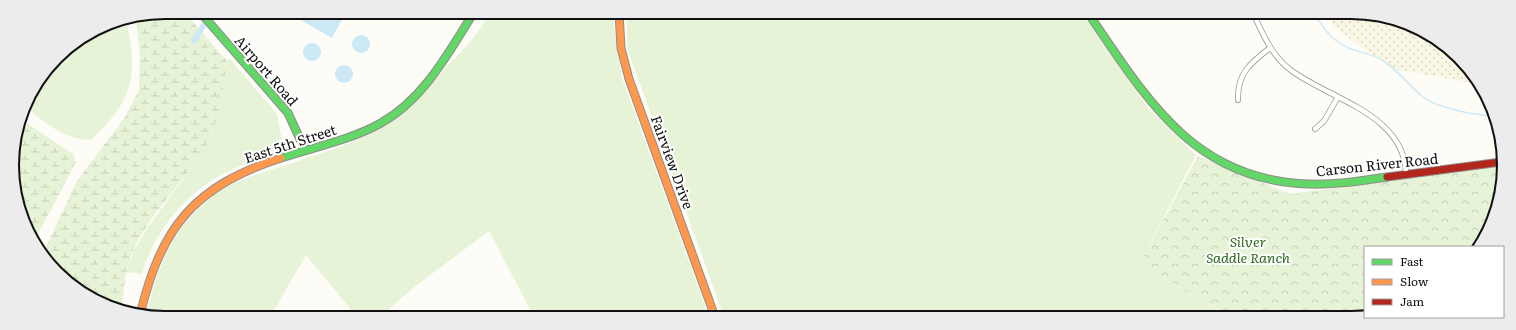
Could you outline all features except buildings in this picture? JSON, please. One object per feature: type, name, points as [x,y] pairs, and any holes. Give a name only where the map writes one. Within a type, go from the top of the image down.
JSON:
[{"type":"main road","name":"Airport Road","points":[[206,19],[288,113],[305,150]]},
{"type":"main road","name":"East 5th Street","points":[[141,309],[146,284],[161,248],[192,206],[210,191],[229,179],[305,150],[367,130],[392,116],[425,86],[469,19]]},
{"type":"main road","name":"Fairview Drive","points":[[619,19],[621,48],[629,79],[713,311]]},
{"type":"main road","name":"Carson River Road","points":[[1092,19],[1136,83],[1166,121],[1198,148],[1232,165],[1267,178],[1297,183],[1330,184],[1497,163]]},
{"type":"street","points":[[1256,19],[1270,48],[1291,70],[1377,120],[1397,140],[1404,153],[1406,175]]},
{"type":"street","points":[[1238,100],[1237,85],[1245,72],[1255,59],[1270,48]]},
{"type":"street","points":[[1315,129],[1324,121],[1338,97]]},
{"type":"shaded area","points":[[1330,19],[1370,20],[1407,30],[1440,49],[1461,69],[1471,83],[1394,69],[1336,29]]},
{"type":"green space","points":[[155,19],[190,19],[227,61],[224,87],[215,125],[210,137],[197,160],[154,216],[138,240],[132,253],[126,274],[122,304],[100,296],[76,281],[55,261],[45,248],[77,181],[125,117],[139,90],[140,54],[136,22]]},
{"type":"green space","points":[[486,19],[614,19],[622,78],[707,311],[531,311],[489,231],[413,288],[387,311],[352,311],[306,255],[273,311],[148,310],[156,278],[172,241],[196,210],[211,197],[235,183],[351,142],[389,124],[410,107],[476,35]]},
{"type":"green space","points":[[627,19],[1086,19],[1148,108],[1196,155],[1139,265],[1219,311],[722,311],[627,48]]},
{"type":"green space","points":[[127,24],[132,57],[132,72],[124,99],[105,126],[91,140],[72,137],[48,124],[30,110],[34,100],[49,76],[76,49],[100,34]]},
{"type":"green space","points":[[230,59],[277,114],[284,151],[230,170],[209,182],[196,192],[172,216],[154,244],[142,274],[126,272],[133,252],[147,228],[198,159],[223,92],[227,61]]},
{"type":"green space","points":[[26,122],[73,154],[76,162],[37,235],[30,221],[24,203],[19,175],[20,146]]},
{"type":"green space","name":"Silver Saddle Ranch","points":[[1198,156],[1290,194],[1497,166],[1496,184],[1492,203],[1482,230],[1472,246],[1364,246],[1364,311],[1220,311],[1139,265]]},
{"type":"water","points":[[299,19],[342,19],[332,38]]},
{"type":"water","points":[[357,35],[365,35],[370,40],[368,51],[365,53],[357,53],[352,48],[352,40]]},
{"type":"water","points":[[308,43],[316,43],[321,48],[319,59],[316,61],[308,61],[303,56],[303,48]]},
{"type":"water","points":[[340,65],[348,65],[353,70],[351,81],[348,83],[340,83],[335,78],[335,70]]},
{"type":"waterway","points":[[1318,19],[1326,31],[1335,40],[1354,50],[1372,55],[1382,60],[1393,68],[1418,93],[1429,101],[1447,108],[1488,115]]},
{"type":"waterway","points":[[194,41],[203,26]]},
{"type":"traffic: fast","points":[[206,19],[288,113],[305,150]]},
{"type":"traffic: fast","points":[[281,158],[357,134],[381,123],[396,113],[423,88],[434,74],[470,19]]},
{"type":"traffic: fast","points":[[1092,19],[1131,75],[1153,103],[1177,129],[1203,151],[1233,168],[1268,179],[1308,184],[1338,183],[1387,177]]},
{"type":"traffic: slow","points":[[619,19],[621,48],[629,79],[713,311]]},
{"type":"traffic: slow","points":[[142,309],[159,257],[171,234],[186,214],[204,197],[225,182],[251,169],[281,158]]},
{"type":"traffic: jam","points":[[1387,177],[1497,163]]}]
